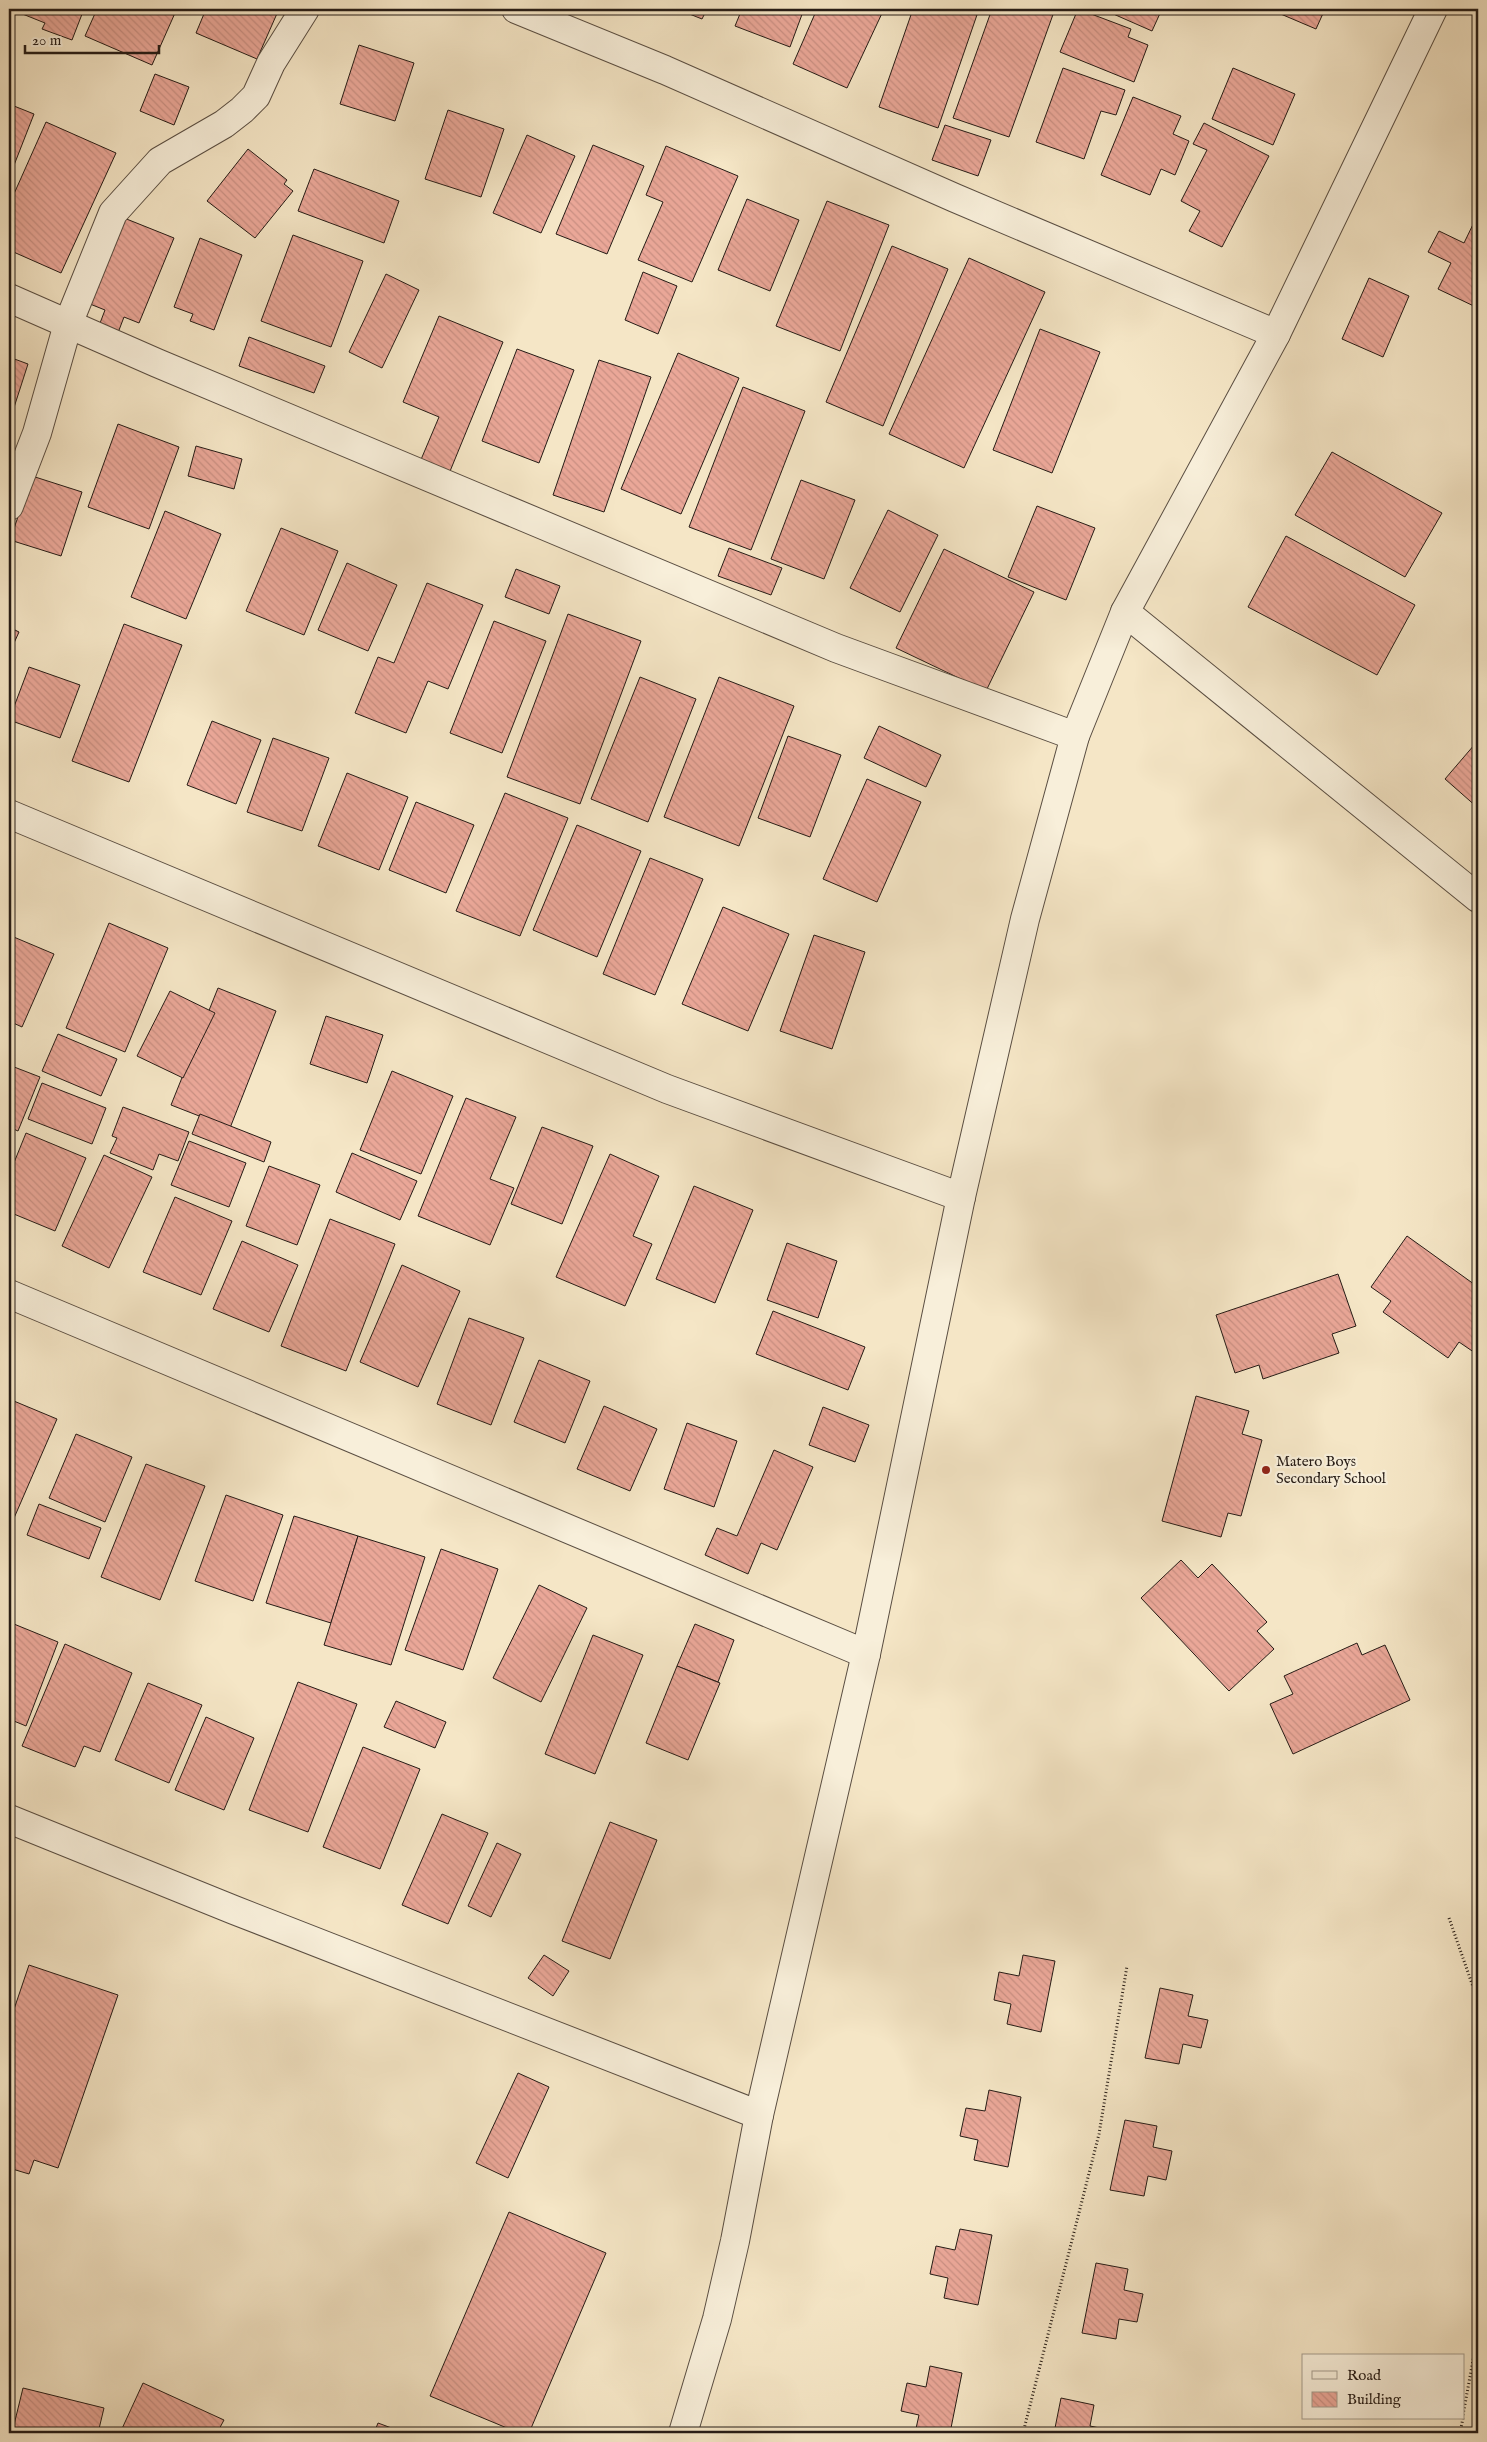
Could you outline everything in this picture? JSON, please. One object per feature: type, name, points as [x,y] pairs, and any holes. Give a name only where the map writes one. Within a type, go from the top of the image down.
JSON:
[{"type":"street","points":[[9,506],[37,432],[68,324],[113,214],[160,161],[224,124],[256,96],[271,63],[305,9]]},
{"type":"street","points":[[516,9],[664,70],[955,198],[1276,334]]},
{"type":"street","points":[[683,2433],[719,2310],[735,2241],[759,2115],[866,1654],[961,1197],[1025,919],[1075,736],[1125,612],[1276,334],[1433,9]]},
{"type":"street","points":[[9,298],[836,648],[1075,736]]},
{"type":"street","points":[[1125,612],[1478,898]]},
{"type":"street","points":[[9,814],[667,1089],[961,1197]]},
{"type":"street","points":[[9,1294],[866,1654]]},
{"type":"street","points":[[9,1819],[234,1910],[759,2115]]},
{"type":"path","points":[[1449,1918],[1478,2000]]},
{"type":"path","points":[[1023,2433],[1099,2134],[1127,1966]]},
{"type":"path","points":[[1464,2411],[1478,2333]]},
{"type":"path","points":[[1460,2433],[1462,2420]]},
{"type":"building","points":[[16,9],[84,9],[72,40],[42,29],[45,23],[15,11]]},
{"type":"building","points":[[97,9],[165,9],[175,13],[152,65],[85,36]]},
{"type":"building","points":[[206,9],[279,9],[257,59],[196,33]]},
{"type":"building","points":[[677,9],[707,9],[702,19]]},
{"type":"building","points":[[742,9],[804,9],[790,47],[735,26]]},
{"type":"building","points":[[817,9],[884,9],[847,88],[793,64]]},
{"type":"building","points":[[913,9],[979,9],[938,128],[879,107]]},
{"type":"building","points":[[992,9],[1055,9],[1009,137],[953,118]]},
{"type":"building","points":[[1078,9],[1131,29],[1128,37],[1148,45],[1134,82],[1060,52]]},
{"type":"building","points":[[1102,9],[1162,9],[1152,31]]},
{"type":"building","points":[[1269,9],[1325,9],[1316,29]]},
{"type":"building","points":[[359,45],[414,63],[395,121],[340,104]]},
{"type":"building","points":[[1063,68],[1125,90],[1116,115],[1101,111],[1084,159],[1036,142]]},
{"type":"building","points":[[1233,68],[1295,94],[1273,145],[1212,119]]},
{"type":"building","points":[[155,74],[189,87],[174,125],[140,111]]},
{"type":"building","points":[[1133,97],[1181,116],[1173,134],[1189,141],[1175,175],[1161,169],[1150,195],[1101,175]]},
{"type":"building","points":[[9,104],[34,114],[9,178]]},
{"type":"building","points":[[448,110],[504,129],[481,197],[425,179]]},
{"type":"building","points":[[46,122],[116,153],[61,273],[9,250],[9,205]]},
{"type":"building","points":[[1204,123],[1269,156],[1222,247],[1189,231],[1200,211],[1181,201],[1207,150],[1193,144]]},
{"type":"building","points":[[945,125],[991,140],[978,176],[932,160]]},
{"type":"building","points":[[527,135],[575,156],[541,233],[493,213]]},
{"type":"building","points":[[593,145],[644,166],[607,254],[556,234]]},
{"type":"building","points":[[666,146],[738,176],[692,282],[638,260],[663,202],[646,195]]},
{"type":"building","points":[[248,149],[287,180],[284,184],[293,191],[255,238],[207,201]]},
{"type":"building","points":[[314,169],[399,201],[384,243],[298,211]]},
{"type":"building","points":[[747,199],[799,220],[770,291],[718,270]]},
{"type":"building","points":[[827,201],[889,225],[840,351],[776,326]]},
{"type":"building","points":[[1478,214],[1478,308],[1438,289],[1451,263],[1428,252],[1439,231],[1464,243]]},
{"type":"building","points":[[119,216],[174,238],[139,323],[124,317],[116,338],[97,331],[105,310],[85,302]]},
{"type":"building","points":[[293,235],[363,261],[331,347],[261,321]]},
{"type":"building","points":[[200,238],[242,255],[214,330],[190,321],[193,314],[174,307]]},
{"type":"building","points":[[892,246],[948,269],[883,426],[826,402]]},
{"type":"building","points":[[969,258],[1045,292],[964,468],[889,434]]},
{"type":"building","points":[[643,272],[677,286],[658,334],[625,320]]},
{"type":"building","points":[[386,274],[419,290],[382,368],[349,352]]},
{"type":"building","points":[[1369,278],[1409,296],[1383,357],[1342,339]]},
{"type":"building","points":[[439,316],[503,342],[446,481],[417,469],[439,417],[403,402]]},
{"type":"building","points":[[1040,329],[1100,352],[1052,473],[993,450]]},
{"type":"building","points":[[249,337],[325,366],[314,393],[239,366]]},
{"type":"building","points":[[517,349],[574,370],[539,463],[482,441]]},
{"type":"building","points":[[678,353],[739,378],[681,514],[621,489]]},
{"type":"building","points":[[9,357],[28,364],[9,423]]},
{"type":"building","points":[[599,360],[651,377],[604,512],[553,495]]},
{"type":"building","points":[[743,387],[805,411],[751,550],[689,527]]},
{"type":"building","points":[[118,424],[179,447],[149,529],[88,507]]},
{"type":"building","points":[[196,446],[242,459],[234,489],[188,476]]},
{"type":"building","points":[[1332,452],[1442,513],[1405,577],[1295,515]]},
{"type":"building","points":[[32,476],[82,492],[61,556],[10,540]]},
{"type":"building","points":[[801,480],[855,500],[824,579],[771,559]]},
{"type":"building","points":[[1037,506],[1095,528],[1066,600],[1008,577]]},
{"type":"building","points":[[888,510],[938,535],[900,612],[850,588]]},
{"type":"building","points":[[165,511],[221,534],[186,619],[131,597]]},
{"type":"building","points":[[281,528],[338,551],[304,635],[246,611]]},
{"type":"building","points":[[1286,536],[1415,605],[1377,675],[1248,607]]},
{"type":"building","points":[[729,548],[782,568],[771,595],[718,576]]},
{"type":"building","points":[[944,549],[1034,592],[986,691],[896,648]]},
{"type":"building","points":[[347,563],[397,585],[368,651],[318,630]]},
{"type":"building","points":[[516,569],[560,586],[549,614],[505,597]]},
{"type":"building","points":[[427,583],[483,605],[448,689],[428,681],[406,733],[355,713],[378,657],[394,663]]},
{"type":"building","points":[[568,614],[641,641],[580,804],[507,777]]},
{"type":"building","points":[[494,621],[546,641],[502,753],[450,733]]},
{"type":"building","points":[[124,624],[182,645],[129,782],[72,761]]},
{"type":"building","points":[[9,627],[19,632],[9,654]]},
{"type":"building","points":[[29,667],[80,685],[60,738],[9,720]]},
{"type":"building","points":[[640,677],[696,699],[648,822],[591,799]]},
{"type":"building","points":[[719,677],[794,706],[739,846],[664,817]]},
{"type":"building","points":[[212,721],[261,740],[236,804],[187,785]]},
{"type":"building","points":[[879,726],[941,755],[926,787],[864,758]]},
{"type":"building","points":[[788,736],[841,755],[810,837],[758,818]]},
{"type":"building","points":[[273,738],[329,758],[302,831],[247,812]]},
{"type":"building","points":[[1475,744],[1478,747],[1478,808],[1445,779]]},
{"type":"building","points":[[347,773],[408,797],[379,870],[318,846]]},
{"type":"building","points":[[867,779],[921,802],[877,902],[823,879]]},
{"type":"building","points":[[505,793],[568,818],[520,936],[456,911]]},
{"type":"building","points":[[416,802],[474,825],[446,893],[389,870]]},
{"type":"building","points":[[577,825],[641,851],[597,957],[533,930]]},
{"type":"building","points":[[650,858],[703,879],[655,995],[603,974]]},
{"type":"building","points":[[723,907],[789,934],[748,1031],[682,1004]]},
{"type":"building","points":[[109,923],[168,948],[125,1052],[66,1028]]},
{"type":"building","points":[[9,935],[54,954],[22,1027],[9,1021]]},
{"type":"building","points":[[814,935],[865,952],[832,1049],[780,1031]]},
{"type":"building","points":[[218,988],[276,1011],[230,1128],[171,1105]]},
{"type":"building","points":[[170,991],[215,1013],[183,1078],[137,1056]]},
{"type":"building","points":[[326,1016],[383,1035],[367,1083],[310,1064]]},
{"type":"building","points":[[58,1034],[117,1059],[101,1096],[42,1071]]},
{"type":"building","points":[[9,1065],[40,1077],[18,1131],[9,1127]]},
{"type":"building","points":[[392,1071],[453,1096],[421,1174],[360,1150]]},
{"type":"building","points":[[42,1083],[106,1108],[92,1144],[28,1119]]},
{"type":"building","points":[[466,1098],[516,1117],[490,1179],[514,1188],[490,1245],[418,1216]]},
{"type":"building","points":[[123,1107],[189,1132],[178,1161],[159,1154],[153,1170],[110,1153],[117,1138],[112,1136]]},
{"type":"building","points":[[200,1114],[271,1142],[264,1162],[192,1134]]},
{"type":"building","points":[[542,1127],[593,1146],[562,1224],[511,1204]]},
{"type":"building","points":[[26,1133],[86,1158],[55,1231],[9,1212],[9,1175]]},
{"type":"building","points":[[189,1141],[246,1163],[229,1207],[171,1185]]},
{"type":"building","points":[[352,1153],[417,1181],[400,1220],[336,1192]]},
{"type":"building","points":[[610,1154],[659,1176],[633,1236],[652,1244],[625,1306],[556,1277]]},
{"type":"building","points":[[104,1155],[152,1177],[109,1268],[62,1246]]},
{"type":"building","points":[[269,1166],[320,1185],[297,1245],[246,1226]]},
{"type":"building","points":[[694,1186],[753,1210],[715,1303],[656,1279]]},
{"type":"building","points":[[175,1197],[232,1221],[201,1295],[143,1272]]},
{"type":"building","points":[[330,1219],[395,1244],[346,1371],[281,1346]]},
{"type":"building","points":[[1407,1236],[1478,1287],[1478,1355],[1459,1342],[1448,1358],[1383,1312],[1391,1301],[1371,1287]]},
{"type":"building","points":[[242,1241],[298,1265],[269,1332],[213,1309]]},
{"type":"building","points":[[787,1243],[837,1261],[818,1318],[767,1300]]},
{"type":"building","points":[[402,1265],[460,1291],[418,1387],[360,1362]]},
{"type":"building","points":[[1338,1274],[1356,1326],[1332,1334],[1339,1353],[1263,1379],[1259,1365],[1235,1373],[1216,1315]]},
{"type":"building","points":[[773,1311],[865,1347],[848,1390],[756,1354]]},
{"type":"building","points":[[469,1318],[524,1338],[491,1425],[437,1404]]},
{"type":"building","points":[[539,1360],[590,1381],[565,1443],[514,1422]]},
{"type":"building","points":[[1196,1396],[1249,1411],[1242,1434],[1262,1440],[1241,1516],[1228,1513],[1221,1537],[1162,1521]]},
{"type":"building","points":[[9,1399],[57,1419],[11,1525],[9,1524]]},
{"type":"building","points":[[604,1406],[657,1429],[630,1491],[577,1469]]},
{"type":"building","points":[[823,1407],[869,1425],[855,1462],[809,1445]]},
{"type":"building","points":[[687,1423],[737,1441],[714,1507],[664,1489]]},
{"type":"building","points":[[76,1434],[132,1457],[105,1522],[49,1498]]},
{"type":"building","points":[[774,1450],[813,1467],[777,1550],[761,1543],[748,1574],[705,1555],[717,1528],[737,1536]]},
{"type":"building","points":[[146,1464],[205,1486],[160,1600],[101,1577]]},
{"type":"building","points":[[226,1495],[283,1515],[253,1601],[195,1581]]},
{"type":"building","points":[[39,1504],[101,1528],[89,1559],[27,1535]]},
{"type":"building","points":[[294,1516],[358,1536],[331,1623],[266,1603]]},
{"type":"building","points":[[358,1536],[425,1557],[391,1665],[324,1645]]},
{"type":"building","points":[[441,1549],[498,1569],[463,1670],[405,1650]]},
{"type":"building","points":[[1181,1560],[1198,1578],[1212,1564],[1267,1622],[1257,1631],[1274,1649],[1229,1691],[1141,1598]]},
{"type":"building","points":[[539,1585],[587,1608],[541,1702],[493,1678]]},
{"type":"building","points":[[9,1622],[58,1642],[26,1726],[9,1719]]},
{"type":"building","points":[[695,1624],[734,1640],[718,1682],[677,1666]]},
{"type":"building","points":[[593,1635],[643,1655],[595,1774],[545,1754]]},
{"type":"building","points":[[1357,1643],[1362,1655],[1385,1645],[1410,1700],[1293,1754],[1270,1704],[1293,1694],[1284,1676]]},
{"type":"building","points":[[65,1644],[132,1673],[100,1752],[84,1746],[75,1767],[22,1746]]},
{"type":"building","points":[[677,1666],[720,1683],[688,1760],[646,1743]]},
{"type":"building","points":[[298,1682],[357,1704],[308,1832],[249,1810]]},
{"type":"building","points":[[148,1683],[202,1705],[169,1783],[115,1760]]},
{"type":"building","points":[[396,1701],[446,1722],[435,1748],[384,1727]]},
{"type":"building","points":[[206,1717],[254,1738],[224,1810],[175,1790]]},
{"type":"building","points":[[363,1747],[420,1769],[380,1869],[323,1847]]},
{"type":"building","points":[[442,1814],[488,1833],[448,1924],[402,1905]]},
{"type":"building","points":[[610,1822],[657,1840],[610,1959],[562,1941]]},
{"type":"building","points":[[497,1843],[521,1854],[491,1917],[468,1906]]},
{"type":"building","points":[[544,1955],[569,1971],[553,1996],[528,1978]]},
{"type":"building","points":[[1023,1955],[1055,1961],[1041,2032],[1007,2024],[1011,2004],[994,2000],[999,1972],[1019,1976]]},
{"type":"building","points":[[29,1965],[118,1995],[58,2168],[34,2160],[29,2174],[9,2168],[9,2024]]},
{"type":"building","points":[[1160,1988],[1193,1995],[1188,2016],[1208,2020],[1201,2048],[1183,2044],[1179,2064],[1145,2058]]},
{"type":"building","points":[[518,2073],[549,2087],[508,2178],[476,2163]]},
{"type":"building","points":[[989,2090],[1021,2097],[1008,2167],[974,2160],[978,2140],[960,2136],[966,2108],[985,2111]]},
{"type":"building","points":[[1125,2120],[1157,2126],[1153,2147],[1172,2151],[1166,2180],[1148,2176],[1144,2196],[1110,2190]]},
{"type":"building","points":[[509,2212],[606,2253],[529,2433],[519,2433],[430,2396]]},
{"type":"building","points":[[960,2229],[992,2235],[978,2305],[944,2298],[948,2278],[930,2274],[936,2246],[955,2250]]},
{"type":"building","points":[[1096,2263],[1128,2269],[1124,2290],[1143,2294],[1137,2322],[1119,2319],[1116,2339],[1082,2333]]},
{"type":"building","points":[[930,2366],[962,2373],[950,2433],[915,2433],[919,2415],[901,2411],[907,2383],[926,2387]]},
{"type":"building","points":[[143,2383],[224,2420],[217,2433],[120,2433]]},
{"type":"building","points":[[23,2388],[104,2408],[98,2433],[12,2433]]},
{"type":"building","points":[[1061,2398],[1094,2405],[1090,2426],[1109,2430],[1108,2433],[1054,2433]]},
{"type":"building","points":[[378,2423],[405,2433],[374,2433]]},
{"type":"place","name":"Matero Boys Secondary School","points":[[1266,1470]]}]
